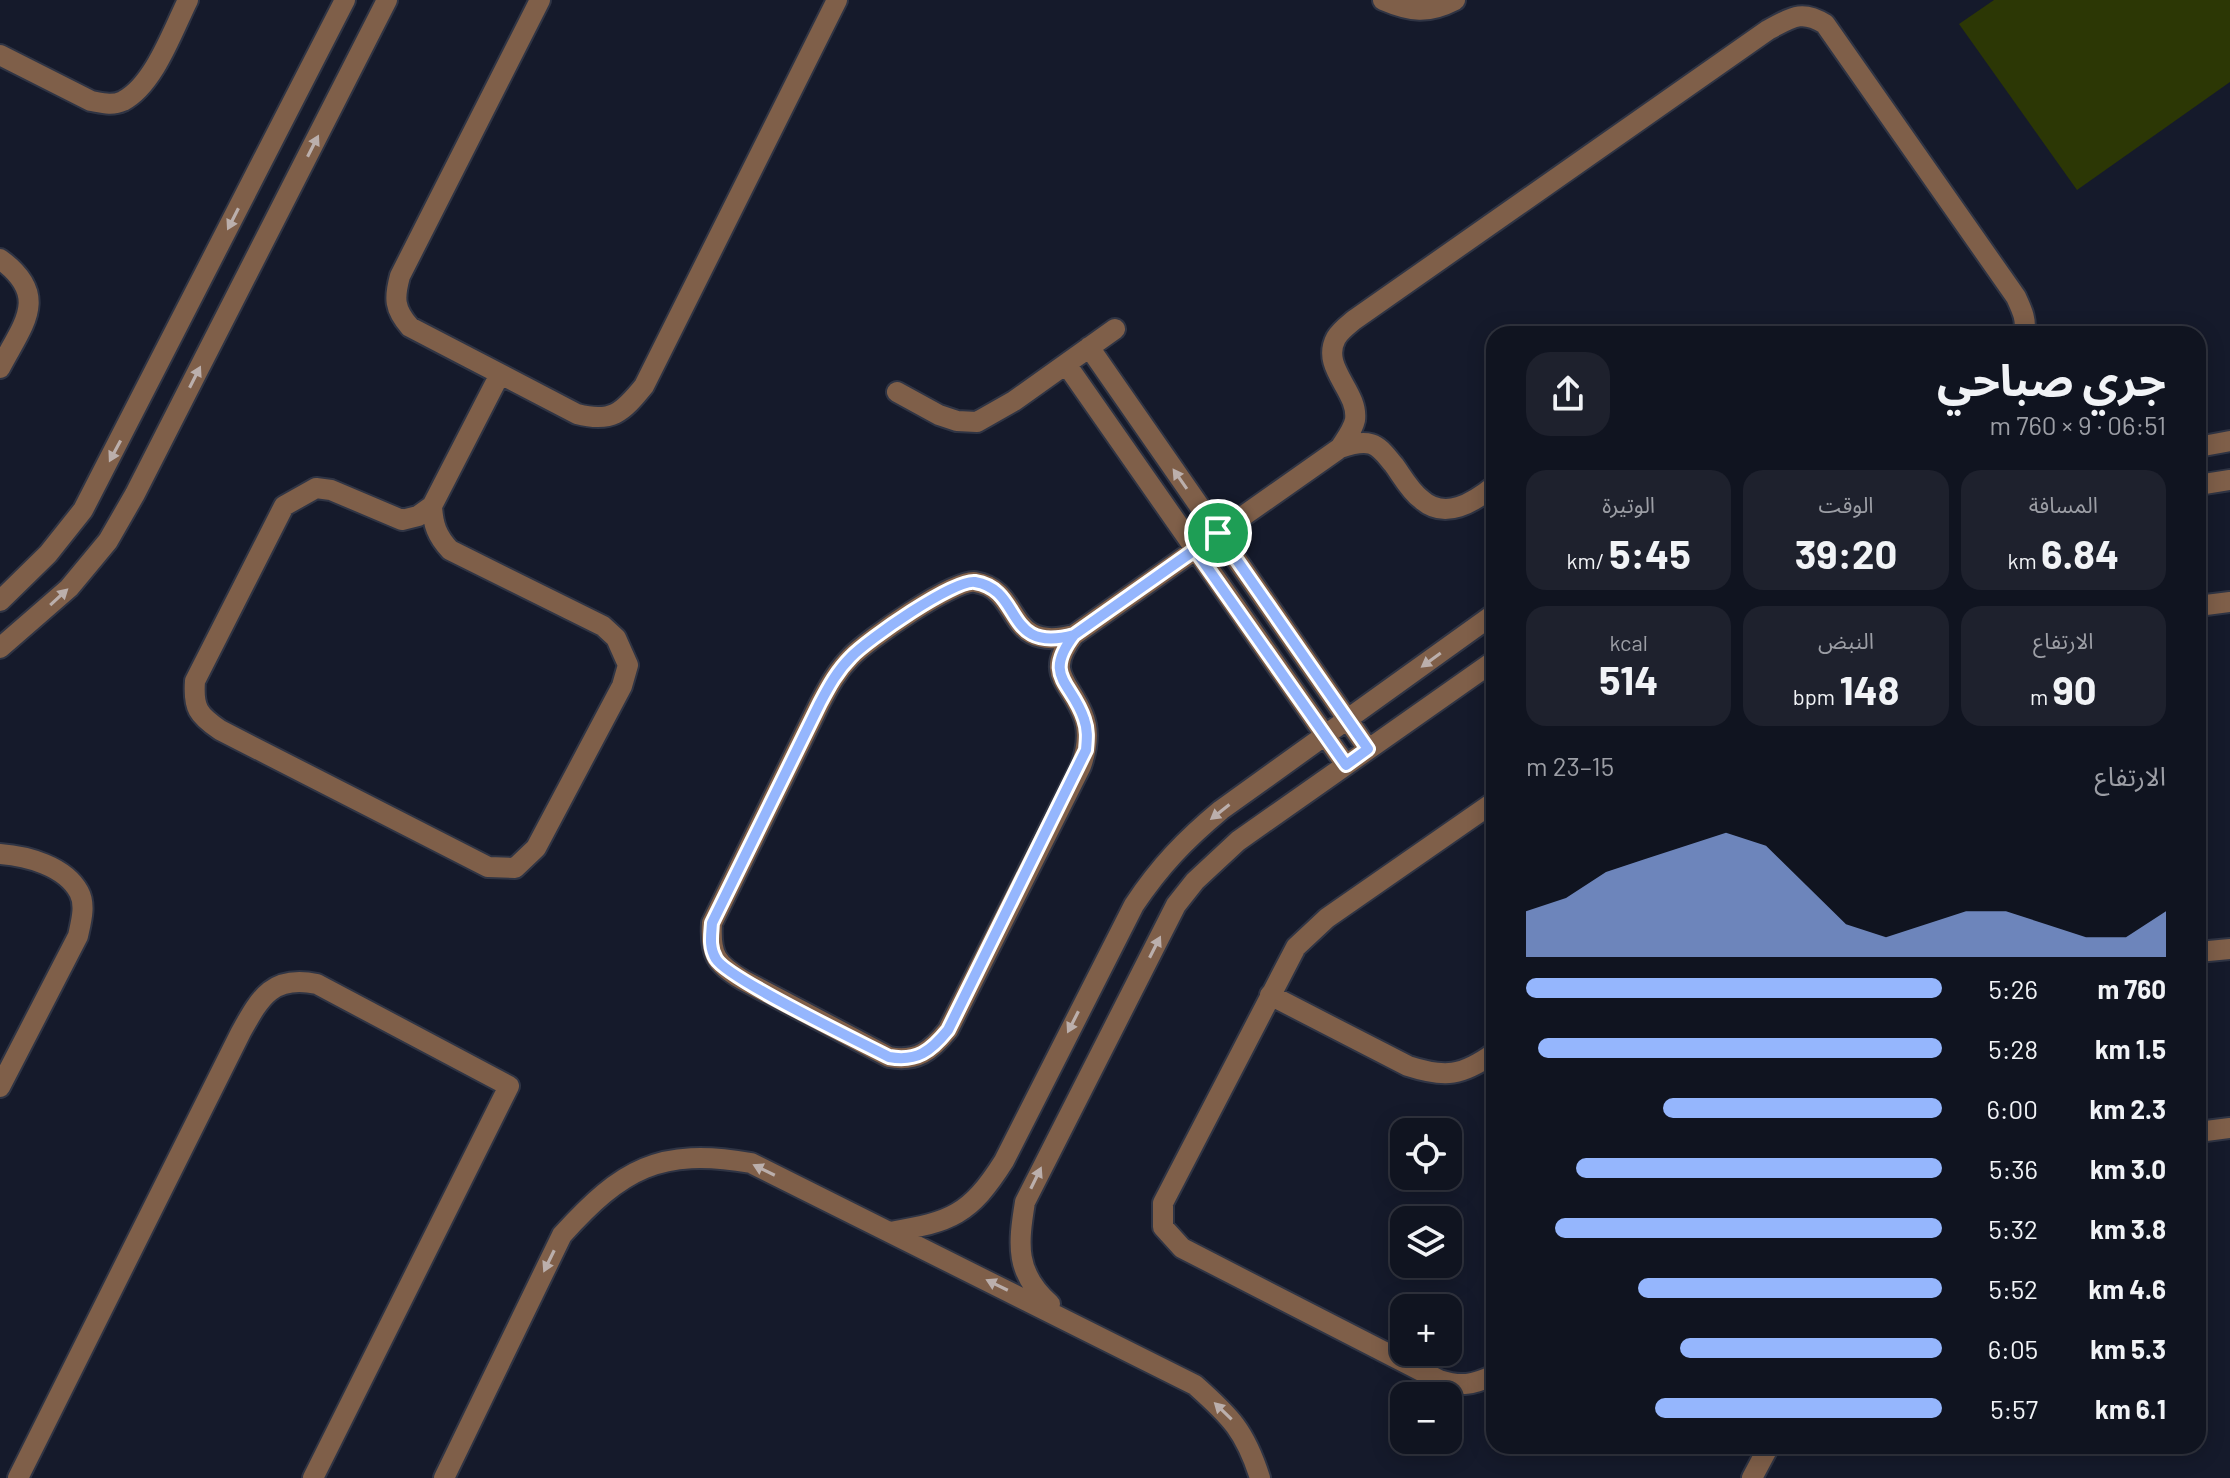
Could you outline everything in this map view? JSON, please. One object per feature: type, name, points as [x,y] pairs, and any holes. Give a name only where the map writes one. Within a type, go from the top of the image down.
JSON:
[{"type":"street","points":[[0,55],[91,101],[108,104],[121,101],[148,79],[188,0]]},
{"type":"street","points":[[0,601],[48,554],[83,510],[345,0]]},
{"type":"street","points":[[540,0],[400,276],[394,299],[399,315],[410,327],[577,414],[596,419],[611,417],[633,400],[644,386],[837,0]]},
{"type":"street","points":[[1383,0],[1421,11],[1437,9],[1455,0]]},
{"type":"street","points":[[0,648],[69,588],[108,541],[135,494],[384,1]]},
{"type":"street","points":[[1340,448],[1355,421],[1354,402],[1338,375],[1332,355],[1336,338],[1354,320],[1768,30],[1796,15],[1813,16],[1825,24],[2016,297],[2024,313],[2026,326]]},
{"type":"street","points":[[0,259],[21,278],[31,301],[29,312],[0,368]]},
{"type":"street","points":[[897,392],[939,415],[957,421],[977,422],[1005,407],[1115,329]]},
{"type":"street","points":[[1089,347],[1368,749]]},
{"type":"street","points":[[1066,364],[1346,765]]},
{"type":"street","points":[[432,506],[433,522],[440,539],[450,550],[603,626],[616,638],[628,665],[622,686],[536,848],[515,868],[488,867],[220,730],[205,720],[194,700],[195,681],[284,506],[316,488],[331,490],[402,520],[418,516],[432,506],[500,374]]},
{"type":"street","points":[[2206,446],[2230,441]]},
{"type":"street","points":[[1074,635],[1053,640],[1039,638],[1025,631],[1000,596],[988,587],[974,582],[959,583],[853,654],[836,674],[820,703],[712,923],[710,944],[717,960],[743,980],[889,1057],[905,1060],[922,1056],[948,1030],[1086,750],[1087,732],[1083,716],[1060,677],[1063,649],[1074,635],[1340,448],[1370,444],[1383,451],[1421,500],[1432,505],[1448,509],[1465,507],[1486,492]]},
{"type":"street","points":[[2206,484],[2230,480]]},
{"type":"street","points":[[2206,605],[2230,602]]},
{"type":"street","points":[[890,1232],[954,1217],[985,1192],[1004,1161],[1134,905],[1157,870],[1185,840],[1221,810],[1486,620]]},
{"type":"street","points":[[1068,1320],[1034,1289],[1023,1266],[1020,1249],[1025,1202],[1176,905],[1205,870],[1238,841],[1486,667]]},
{"type":"street","points":[[1486,808],[1327,918],[1296,947],[1163,1203],[1163,1227],[1182,1248],[1439,1380],[1458,1386],[1476,1384],[1486,1379]]},
{"type":"street","points":[[0,854],[27,856],[65,876],[80,893],[83,909],[78,936],[0,1087]]},
{"type":"street","points":[[2206,951],[2230,949]]},
{"type":"street","points":[[18,1478],[257,1003],[275,987],[296,980],[317,984],[509,1086],[313,1478]]},
{"type":"street","points":[[1270,995],[1408,1066],[1431,1073],[1453,1075],[1486,1058]]},
{"type":"street","points":[[2206,1131],[2230,1128]]},
{"type":"street","points":[[444,1478],[562,1235],[591,1203],[634,1171],[675,1159],[713,1156],[751,1163],[1195,1385],[1232,1419],[1252,1451],[1260,1478]]},
{"type":"street","points":[[1752,1478],[1765,1454]]},
{"type":"green space","points":[[1994,0],[2230,0],[2230,82],[2077,190],[1959,24]]},
{"type":"route","points":[[1218,533],[1074,635],[1053,640],[1039,638],[1025,631],[1000,596],[988,587],[974,582],[959,583],[853,654],[836,674],[820,703],[712,923],[710,944],[717,960],[743,980],[889,1057],[905,1060],[922,1056],[935,1045],[948,1030],[1081,766],[1087,732],[1083,716],[1060,677],[1063,649],[1074,635],[1195,550],[1346,765],[1368,749],[1218,533]]}]
